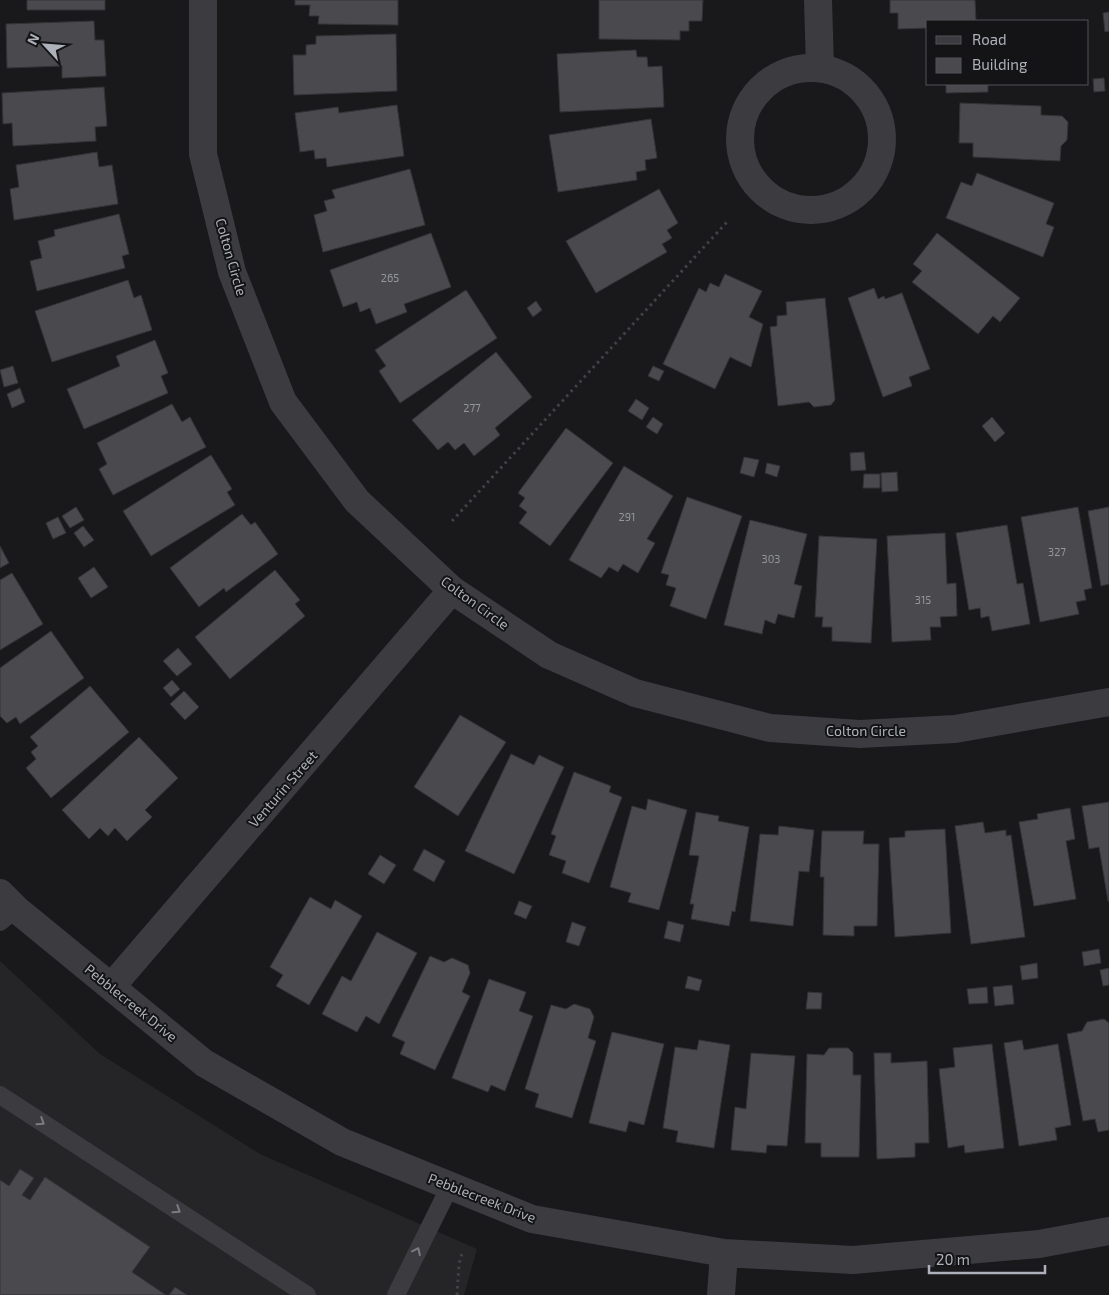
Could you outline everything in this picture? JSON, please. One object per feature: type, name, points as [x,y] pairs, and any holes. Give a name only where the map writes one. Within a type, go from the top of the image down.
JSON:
[{"type":"street","name":"Colton Circle","points":[[203,0],[203,154],[232,272],[283,402],[357,501],[452,590],[549,654],[635,693],[770,728],[860,734],[955,729],[1109,702]]},
{"type":"street","points":[[818,0],[820,68]]},
{"type":"street","points":[[820,68],[845,76],[864,91],[878,113],[883,138],[882,150],[874,174],[858,194],[840,206],[816,212],[784,207],[763,193],[748,174],[740,151],[742,117],[754,95],[772,78],[795,69],[820,68]]},
{"type":"street","name":"Venturin Street","points":[[112,986],[452,590]]},
{"type":"street","name":"Pebblecreek Drive","points":[[5,908],[112,986],[204,1063],[342,1142],[532,1220],[724,1253],[853,1260],[1038,1244],[1109,1230]]},
{"type":"street","points":[[721,1295],[724,1253]]},
{"type":"lane","points":[[0,1095],[307,1295]]},
{"type":"lane","points":[[396,1295],[450,1186]]},
{"type":"path","points":[[452,521],[727,222]]},
{"type":"path","points":[[457,1295],[459,1264],[463,1250]]},
{"type":"shaded area","points":[[0,961],[100,1054],[260,1154],[477,1249],[464,1295],[0,1295]]},
{"type":"building","points":[[27,0],[105,0],[105,10],[27,10]]},
{"type":"building","points":[[295,0],[398,0],[398,25],[318,24],[319,16],[309,16],[310,5],[295,5]]},
{"type":"building","points":[[599,0],[703,0],[702,21],[689,21],[689,31],[680,31],[680,40],[599,39]]},
{"type":"building","points":[[890,0],[975,0],[976,20],[926,20],[926,28],[898,29],[898,13],[890,13]]},
{"type":"building","points":[[1109,12],[1109,31],[1105,32],[1103,13]]},
{"type":"building","points":[[94,21],[95,40],[104,40],[106,76],[62,78],[62,66],[7,68],[6,24]]},
{"type":"building","points":[[396,34],[397,91],[294,95],[293,55],[306,55],[306,45],[316,44],[316,36]]},
{"type":"building","points":[[636,50],[637,57],[647,57],[648,67],[662,66],[664,107],[560,112],[557,54]]},
{"type":"building","points":[[1104,78],[1105,91],[1094,92],[1093,79]]},
{"type":"building","points":[[946,85],[988,85],[988,92],[946,93]]},
{"type":"building","points":[[104,87],[107,126],[95,127],[96,141],[13,146],[12,123],[3,124],[2,93]]},
{"type":"building","points":[[960,103],[1041,106],[1041,115],[1062,116],[1068,122],[1067,140],[1061,146],[1060,161],[973,157],[973,143],[959,143]]},
{"type":"building","points":[[397,105],[404,156],[327,167],[326,158],[315,159],[314,150],[300,152],[295,113],[338,107],[339,113]]},
{"type":"building","points":[[651,119],[657,158],[645,160],[646,170],[636,172],[637,180],[558,192],[549,135]]},
{"type":"building","points":[[97,152],[99,167],[112,165],[118,204],[14,220],[10,189],[19,187],[16,165]]},
{"type":"building","points":[[410,169],[425,225],[323,252],[314,215],[327,211],[324,201],[335,198],[332,190]]},
{"type":"building","points":[[977,173],[1054,203],[1046,224],[1054,227],[1043,257],[946,218],[961,182],[972,186]]},
{"type":"building","points":[[659,189],[678,223],[667,230],[672,238],[662,244],[667,252],[596,293],[566,241]]},
{"type":"building","points":[[119,214],[129,254],[122,256],[125,268],[37,291],[30,261],[42,258],[38,241],[55,236],[54,230]]},
{"type":"building","points":[[431,233],[451,287],[404,304],[407,312],[376,324],[370,308],[360,312],[357,302],[343,307],[330,270]]},
{"type":"building","points":[[937,233],[1020,298],[1000,322],[993,316],[978,334],[912,282],[922,271],[913,264]]},
{"type":"building","points":[[725,274],[762,291],[749,317],[763,324],[751,367],[730,357],[715,389],[663,364],[699,288],[706,292],[710,283],[719,287]]},
{"type":"building","points":[[128,280],[134,298],[141,295],[152,330],[52,362],[35,311]]},
{"type":"building","points":[[874,288],[878,299],[884,296],[885,299],[902,293],[930,369],[909,377],[912,386],[883,397],[848,298]]},
{"type":"building","points":[[466,290],[497,338],[400,403],[379,371],[386,366],[375,350]]},
{"type":"building","points":[[825,298],[835,400],[831,405],[814,407],[809,402],[778,406],[770,327],[777,326],[777,316],[787,315],[786,302]]},
{"type":"building","points":[[536,301],[542,310],[533,317],[527,308]]},
{"type":"building","points":[[155,340],[168,373],[161,376],[168,393],[84,429],[67,389],[120,366],[116,356]]},
{"type":"building","points":[[496,352],[532,397],[495,428],[500,435],[474,456],[464,443],[455,450],[448,442],[438,450],[412,420]]},
{"type":"building","points":[[13,366],[18,383],[4,387],[0,370]]},
{"type":"building","points":[[653,366],[664,371],[659,381],[648,376]]},
{"type":"building","points":[[20,388],[25,402],[12,408],[7,394]]},
{"type":"building","points":[[636,399],[649,408],[642,420],[628,411]]},
{"type":"building","points":[[172,404],[182,422],[190,417],[206,447],[113,495],[99,469],[107,464],[97,443]]},
{"type":"building","points":[[653,417],[663,424],[657,434],[646,427]]},
{"type":"building","points":[[992,417],[1005,433],[995,442],[982,426]]},
{"type":"building","points":[[566,428],[613,463],[550,546],[519,523],[527,512],[519,506],[525,498],[518,493]]},
{"type":"building","points":[[864,452],[866,470],[851,471],[850,453]]},
{"type":"building","points":[[211,455],[232,489],[227,492],[235,505],[151,556],[123,511]]},
{"type":"building","points":[[744,457],[759,460],[754,477],[740,473]]},
{"type":"building","points":[[767,463],[780,466],[777,477],[765,473]]},
{"type":"building","points":[[624,466],[673,496],[647,539],[655,543],[638,573],[623,564],[618,572],[609,567],[601,578],[569,560]]},
{"type":"building","points":[[897,472],[898,491],[882,492],[881,473]]},
{"type":"building","points":[[864,474],[880,474],[880,488],[863,488]]},
{"type":"building","points":[[687,497],[742,516],[706,619],[670,606],[676,588],[666,585],[669,575],[661,573]]},
{"type":"building","points":[[76,507],[84,520],[70,528],[62,516]]},
{"type":"building","points":[[1078,507],[1092,588],[1084,590],[1086,600],[1076,602],[1079,614],[1040,622],[1021,517]]},
{"type":"building","points":[[1109,507],[1109,584],[1101,586],[1088,511]]},
{"type":"building","points":[[242,514],[251,525],[255,522],[278,554],[226,592],[224,588],[199,607],[170,568]]},
{"type":"building","points":[[58,517],[66,533],[53,539],[46,523]]},
{"type":"building","points":[[750,520],[807,534],[794,584],[802,586],[794,618],[778,614],[775,624],[765,620],[762,634],[724,625]]},
{"type":"building","points":[[1007,525],[1017,584],[1023,583],[1030,624],[992,631],[989,616],[981,618],[980,608],[969,610],[956,533]]},
{"type":"building","points":[[83,526],[94,540],[84,547],[74,533]]},
{"type":"building","points":[[945,533],[947,584],[956,583],[957,616],[940,617],[941,627],[930,627],[931,640],[892,642],[887,536]]},
{"type":"building","points":[[819,536],[877,539],[871,643],[832,641],[832,627],[822,627],[823,617],[815,617]]},
{"type":"building","points":[[0,546],[9,563],[0,568]]},
{"type":"building","points":[[94,567],[108,587],[91,598],[78,578]]},
{"type":"building","points":[[275,570],[300,600],[295,604],[305,616],[230,679],[195,637]]},
{"type":"building","points":[[12,573],[43,624],[0,650],[0,580]]},
{"type":"building","points":[[51,631],[84,678],[20,724],[16,717],[7,723],[0,716],[0,668]]},
{"type":"building","points":[[178,648],[192,664],[177,676],[163,661]]},
{"type":"building","points":[[172,680],[180,689],[171,697],[163,688]]},
{"type":"building","points":[[90,686],[129,732],[51,798],[26,768],[36,759],[31,752],[38,746],[30,737]]},
{"type":"building","points":[[184,691],[199,707],[185,720],[170,704]]},
{"type":"building","points":[[460,715],[506,742],[458,816],[414,787]]},
{"type":"building","points":[[139,737],[178,778],[145,810],[152,817],[127,841],[115,828],[108,836],[100,828],[89,839],[62,810]]},
{"type":"building","points":[[511,754],[534,765],[539,755],[564,767],[514,874],[465,851]]},
{"type":"building","points":[[574,772],[611,786],[609,792],[622,797],[589,883],[562,873],[566,861],[549,855],[556,836],[551,834]]},
{"type":"building","points":[[648,799],[687,810],[659,910],[628,902],[631,893],[610,887],[632,806],[646,810]]},
{"type":"building","points":[[1109,802],[1108,901],[1099,847],[1089,849],[1082,806]]},
{"type":"building","points":[[1070,808],[1075,839],[1066,841],[1076,899],[1034,906],[1019,822],[1038,819],[1037,814]]},
{"type":"building","points":[[696,812],[719,816],[718,821],[749,827],[735,912],[732,911],[729,926],[691,919],[694,904],[690,904],[699,856],[689,855]]},
{"type":"building","points":[[983,822],[985,833],[1006,830],[1006,836],[1011,835],[1025,937],[971,944],[955,826]]},
{"type":"building","points":[[779,826],[814,830],[809,872],[799,871],[793,926],[750,921],[760,834],[778,835]]},
{"type":"building","points":[[945,829],[951,933],[895,937],[889,838],[905,837],[905,831]]},
{"type":"building","points":[[822,831],[864,831],[863,844],[879,844],[877,926],[854,926],[854,936],[823,935],[824,877],[820,877]]},
{"type":"building","points":[[424,849],[445,861],[434,882],[413,870]]},
{"type":"building","points":[[380,855],[396,865],[384,884],[368,874]]},
{"type":"building","points":[[310,897],[331,909],[335,900],[362,916],[309,1005],[276,986],[283,975],[270,967]]},
{"type":"building","points":[[519,901],[532,906],[526,919],[514,914]]},
{"type":"building","points":[[668,921],[684,925],[680,942],[664,938]]},
{"type":"building","points":[[572,922],[586,927],[579,946],[566,942]]},
{"type":"building","points":[[377,932],[417,953],[379,1024],[366,1016],[357,1032],[322,1014],[342,976],[351,981]]},
{"type":"building","points":[[1099,949],[1101,963],[1084,966],[1082,952]]},
{"type":"building","points":[[430,956],[444,962],[452,958],[468,965],[470,973],[462,992],[470,996],[435,1070],[400,1054],[405,1042],[392,1036]]},
{"type":"building","points":[[1037,963],[1038,978],[1022,980],[1020,966]]},
{"type":"building","points":[[1109,968],[1109,985],[1103,986],[1100,970]]},
{"type":"building","points":[[688,976],[702,980],[699,991],[685,988]]},
{"type":"building","points":[[489,979],[526,992],[519,1011],[533,1016],[505,1091],[491,1085],[488,1092],[452,1078]]},
{"type":"building","points":[[1012,985],[1014,1004],[995,1006],[993,987]]},
{"type":"building","points":[[987,987],[988,1003],[969,1004],[967,989]]},
{"type":"building","points":[[808,992],[822,993],[821,1009],[806,1009]]},
{"type":"building","points":[[574,1004],[590,1009],[594,1017],[588,1038],[596,1041],[572,1118],[535,1107],[539,1094],[525,1089],[551,1005],[566,1009]]},
{"type":"building","points":[[1104,1019],[1109,1023],[1109,1130],[1098,1132],[1095,1119],[1083,1121],[1067,1034],[1082,1031],[1087,1022]]},
{"type":"building","points":[[612,1032],[664,1044],[644,1125],[629,1121],[626,1132],[589,1123]]},
{"type":"building","points":[[699,1040],[730,1045],[714,1148],[676,1142],[678,1131],[663,1128],[675,1047],[697,1050]]},
{"type":"building","points":[[1022,1040],[1024,1050],[1058,1044],[1071,1125],[1055,1128],[1057,1140],[1019,1146],[1004,1043]]},
{"type":"building","points":[[992,1044],[1004,1148],[965,1153],[964,1145],[948,1148],[939,1069],[955,1067],[953,1048]]},
{"type":"building","points":[[829,1048],[848,1048],[853,1053],[853,1075],[861,1075],[859,1157],[821,1157],[821,1143],[805,1143],[807,1054],[824,1055]]},
{"type":"building","points":[[751,1053],[795,1056],[787,1146],[767,1145],[766,1153],[731,1150],[735,1107],[746,1109]]},
{"type":"building","points":[[874,1053],[891,1053],[891,1063],[927,1061],[929,1143],[915,1143],[915,1157],[877,1159]]},
{"type":"building","points":[[20,1169],[34,1178],[22,1195],[30,1200],[45,1177],[150,1247],[132,1272],[166,1295],[0,1295],[0,1180],[9,1186]]},
{"type":"building","points":[[175,1287],[187,1295],[169,1295]]}]
